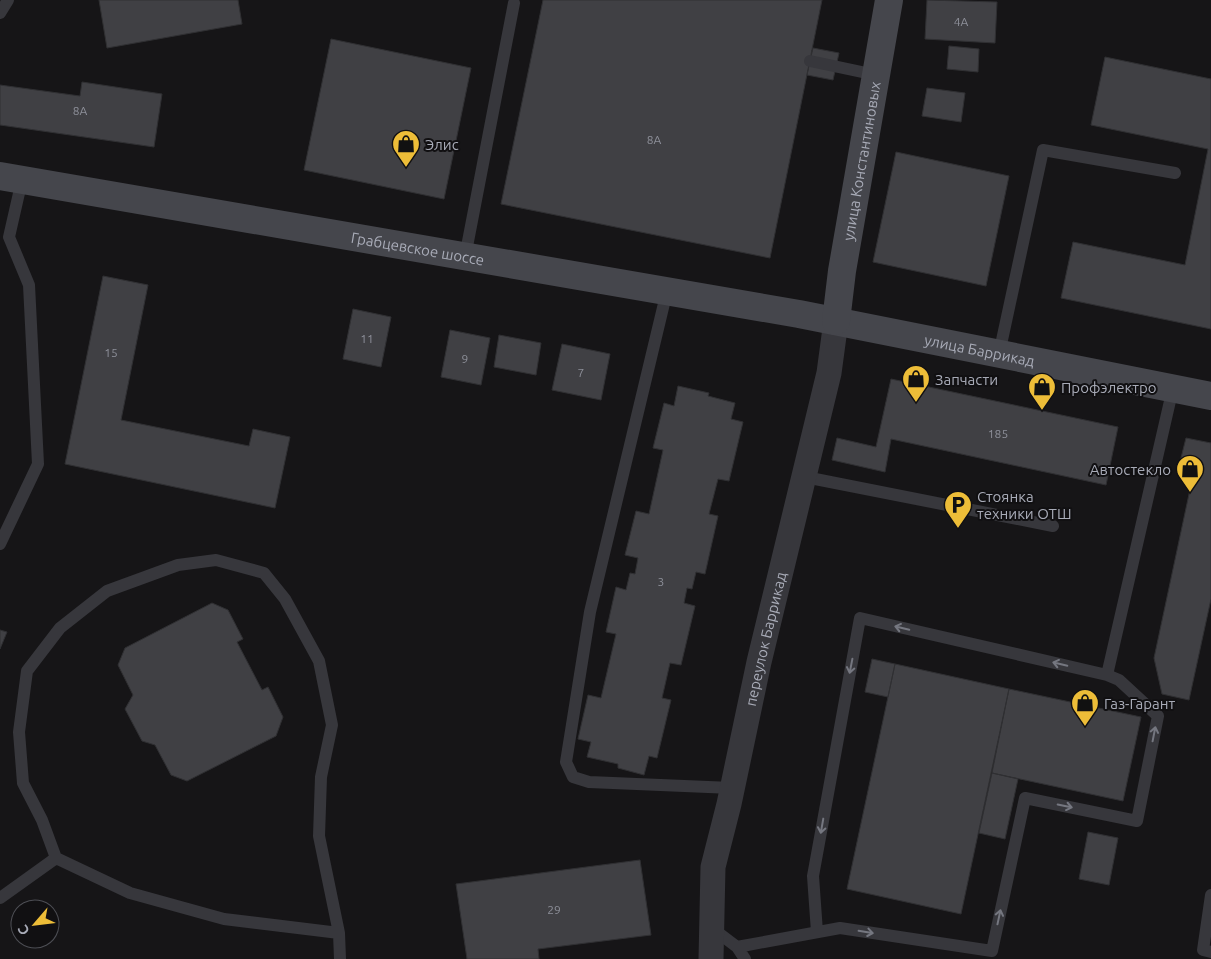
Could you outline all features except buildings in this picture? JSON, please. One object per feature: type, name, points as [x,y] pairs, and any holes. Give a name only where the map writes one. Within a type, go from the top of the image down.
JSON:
[{"type":"street","name":"улица Константиновых","points":[[836,321],[842,271],[889,0]]},
{"type":"street","name":"Грабцевское шоссе","points":[[11,178],[836,321]]},
{"type":"street","name":"улица Баррикад","points":[[836,321],[1211,396]]},
{"type":"street","name":"переулок Баррикад","points":[[711,959],[713,867],[759,662],[829,373],[836,321]]},
{"type":"lane","points":[[0,13],[8,0]]},
{"type":"lane","points":[[465,257],[514,4]]},
{"type":"lane","points":[[810,61],[876,75]]},
{"type":"lane","points":[[999,354],[1042,150],[1175,173]]},
{"type":"lane","points":[[0,544],[38,464],[29,285],[9,237],[11,178]]},
{"type":"lane","points":[[667,291],[590,612],[566,762],[573,777],[589,782],[732,788]]},
{"type":"lane","points":[[1107,675],[1173,388]]},
{"type":"lane","points":[[805,477],[1053,526]]},
{"type":"lane","points":[[339,932],[224,920],[130,893],[56,858],[42,820],[23,783],[19,732],[27,671],[60,628],[107,591],[178,565],[216,560],[264,573],[284,599],[319,661],[332,725],[321,777],[319,836],[339,932],[340,959]]},
{"type":"lane","points":[[737,947],[840,928],[992,951],[1025,798],[1137,821],[1158,716],[1119,680],[1107,675],[860,618],[813,876],[818,932]]},
{"type":"lane","points":[[0,898],[56,858]]},
{"type":"lane","points":[[1211,895],[1204,950],[1211,952]]},
{"type":"lane","points":[[712,928],[737,947],[745,959]]},
{"type":"place","name":"Элис","points":[[406,168]]},
{"type":"place","name":"Запчасти","points":[[916,403]]},
{"type":"place","name":"Профэлектро","points":[[1042,411]]},
{"type":"place","name":"Автостекло","points":[[1190,493]]},
{"type":"place","name":"Стоянка техники ОТШ","points":[[958,529]]},
{"type":"place","name":"Газ-Гарант","points":[[1085,727]]}]
